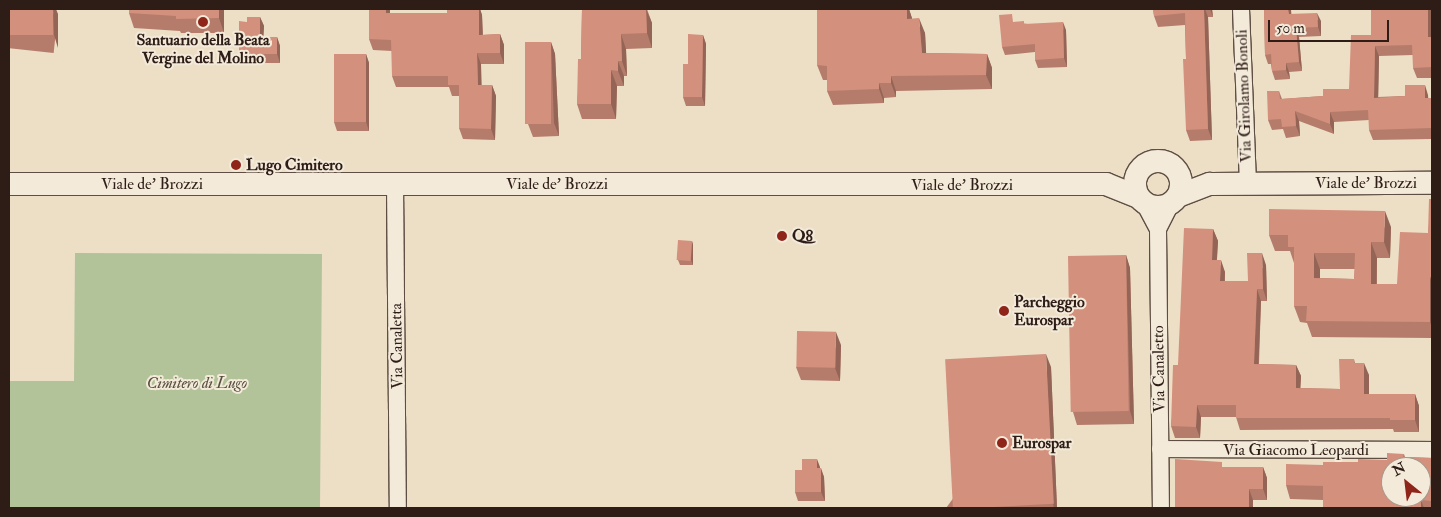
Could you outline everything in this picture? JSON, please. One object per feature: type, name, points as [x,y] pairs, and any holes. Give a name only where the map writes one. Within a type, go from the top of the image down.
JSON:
[{"type":"street","name":"Via Girolamo Bonoli","points":[[1241,9],[1248,184]]},
{"type":"street","name":"Viale de' Brozzi","points":[[1106,184],[1147,164],[1161,161],[1210,184]]},
{"type":"street","points":[[1141,168],[1135,182],[1141,200]]},
{"type":"street","points":[[1175,168],[1181,182],[1175,199]]},
{"type":"street","name":"Via Canaletta","points":[[395,183],[398,508]]},
{"type":"street","name":"Viale de' Brozzi","points":[[9,184],[1106,184],[1158,208],[1210,184],[1432,183]]},
{"type":"street","name":"Via Canaletto","points":[[1158,229],[1175,199]]},
{"type":"street","name":"Via Canaletto","points":[[1141,200],[1158,229],[1162,508]]},
{"type":"street","name":"Via Giacomo Leopardi","points":[[1160,450],[1432,450]]},
{"type":"green space","name":"Cimitero di Lugo","points":[[75,253],[322,254],[320,508],[9,508],[9,381],[74,381]]},
{"type":"building","points":[[9,9],[53,9],[53,35],[9,35]]},
{"type":"building","points":[[129,9],[219,9],[219,18],[176,19],[176,16],[129,13]]},
{"type":"building","points":[[369,9],[386,9],[386,13],[447,13],[447,9],[479,9],[479,35],[500,34],[500,53],[477,53],[478,85],[492,85],[491,129],[459,128],[459,85],[448,85],[448,76],[392,76],[391,40],[369,39]]},
{"type":"building","points":[[582,9],[646,9],[647,33],[621,34],[622,61],[618,61],[618,71],[611,70],[611,104],[577,104],[578,59],[581,59]]},
{"type":"building","points":[[817,9],[907,9],[907,19],[919,18],[922,53],[987,54],[986,75],[891,76],[891,83],[879,83],[879,89],[827,91],[827,66],[817,65]]},
{"type":"building","points":[[1153,9],[1204,9],[1208,129],[1186,130],[1183,59],[1186,59],[1185,13],[1154,16]]},
{"type":"building","points":[[1264,9],[1288,9],[1289,14],[1317,13],[1318,27],[1296,28],[1299,62],[1286,63],[1286,70],[1272,71],[1271,54],[1265,55]]},
{"type":"building","points":[[1371,9],[1428,9],[1428,37],[1432,37],[1432,67],[1413,68],[1412,45],[1375,46],[1374,98],[1405,96],[1405,85],[1425,85],[1425,98],[1432,98],[1432,128],[1369,130],[1368,110],[1330,112],[1330,124],[1295,111],[1296,126],[1282,127],[1281,119],[1268,120],[1267,91],[1279,91],[1280,99],[1323,96],[1323,89],[1349,89],[1351,35],[1371,35]]},
{"type":"building","points":[[1012,14],[1013,22],[1024,21],[1024,24],[1063,22],[1064,58],[1035,60],[1035,44],[1002,47],[999,15]]},
{"type":"building","points":[[247,17],[260,17],[260,37],[277,37],[277,54],[239,54],[239,21],[247,22]]},
{"type":"building","points":[[688,34],[703,35],[702,97],[683,97],[683,64],[688,64]]},
{"type":"building","points":[[525,42],[551,42],[551,124],[525,124]]},
{"type":"building","points":[[334,54],[366,54],[366,122],[334,122]]},
{"type":"building","points":[[1429,199],[1432,199],[1430,322],[1306,321],[1307,306],[1294,306],[1294,247],[1288,247],[1288,235],[1269,235],[1269,209],[1385,211],[1384,242],[1371,242],[1371,284],[1397,284],[1400,232],[1428,233]],"holes":[[[1314,253],[1355,253],[1354,279],[1314,278]]]},
{"type":"building","points":[[1184,228],[1213,229],[1212,260],[1221,260],[1220,281],[1248,281],[1247,253],[1262,253],[1263,289],[1257,289],[1254,364],[1296,365],[1296,388],[1340,389],[1339,359],[1354,359],[1354,363],[1364,363],[1364,394],[1415,394],[1415,420],[1390,420],[1390,418],[1236,418],[1236,405],[1197,405],[1196,427],[1171,426],[1173,365],[1178,365]]},
{"type":"building","points":[[678,240],[692,241],[691,261],[677,260]]},
{"type":"building","points":[[1126,255],[1129,411],[1071,412],[1068,256]]},
{"type":"building","points":[[797,331],[836,332],[835,368],[796,367]]},
{"type":"building","points":[[1046,354],[1054,504],[953,508],[945,359]]},
{"type":"building","points":[[1387,453],[1404,454],[1403,457],[1387,457]]},
{"type":"building","points":[[1431,458],[1432,458],[1431,501]]},
{"type":"building","points":[[802,459],[817,459],[817,468],[821,468],[821,492],[795,492],[795,470],[802,470]]},
{"type":"building","points":[[1175,459],[1222,462],[1222,467],[1263,467],[1263,489],[1249,489],[1249,508],[1175,508]]},
{"type":"building","points":[[1358,459],[1381,460],[1381,507],[1421,508],[1323,508],[1323,486],[1286,485],[1286,464],[1323,465],[1323,462],[1358,462]]},
{"type":"place","name":"Santuario della Beata Vergine del Molino","points":[[203,22]]},
{"type":"place","name":"Lugo Cimitero","points":[[236,165]]},
{"type":"place","name":"Q8","points":[[782,236]]},
{"type":"place","name":"Parcheggio Eurospar","points":[[1004,311]]},
{"type":"place","name":"Eurospar","points":[[1002,443]]}]
